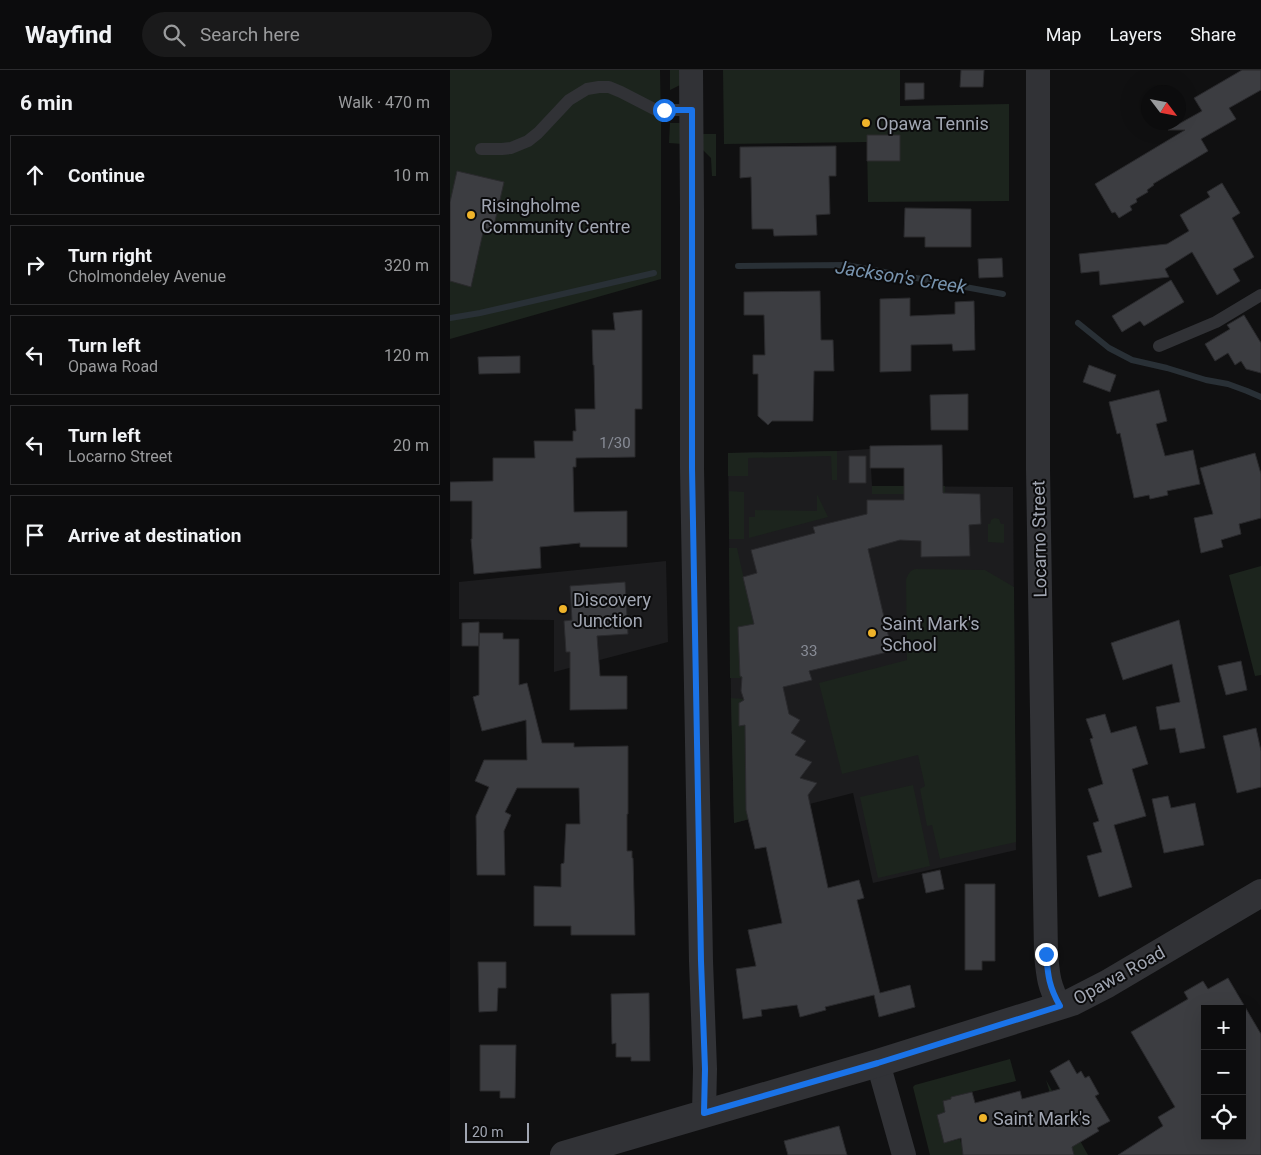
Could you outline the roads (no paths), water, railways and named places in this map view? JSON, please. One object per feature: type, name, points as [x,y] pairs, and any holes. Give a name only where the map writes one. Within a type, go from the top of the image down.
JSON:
[{"type":"street","points":[[691,70],[692,468],[700,951],[705,1069],[704,1113]]},
{"type":"street","name":"Locarno Street","points":[[1038,70],[1038,470],[1046,954],[1048,978],[1052,992],[1060,1006]]},
{"type":"street","name":"Opawa Road","points":[[564,1155],[878,1063],[1072,1002],[1107,984],[1261,893]]},
{"type":"street","points":[[878,1063],[904,1155]]},
{"type":"lane","points":[[482,149],[511,148],[528,141],[569,100],[587,89],[599,86],[609,87],[621,92],[656,110],[692,110]]},
{"type":"lane","points":[[1159,346],[1216,322],[1261,295]]},
{"type":"waterway","name":"Jackson's Creek","points":[[738,266],[846,265],[1003,294]]},
{"type":"waterway","name":"Jackson's Creek","points":[[450,318],[480,313],[654,273]]},
{"type":"waterway","name":"Jackson's Creek","points":[[1078,323],[1109,348],[1132,360],[1228,384],[1261,397]]},
{"type":"place","name":"Opawa Tennis","points":[[866,123]]},
{"type":"place","name":"Risingholme Community Centre","points":[[471,215]]},
{"type":"place","name":"Discovery Junction","points":[[563,609]]},
{"type":"place","name":"Saint Mark's School","points":[[872,633]]},
{"type":"place","name":"Saint Mark's","points":[[983,1118]]}]
